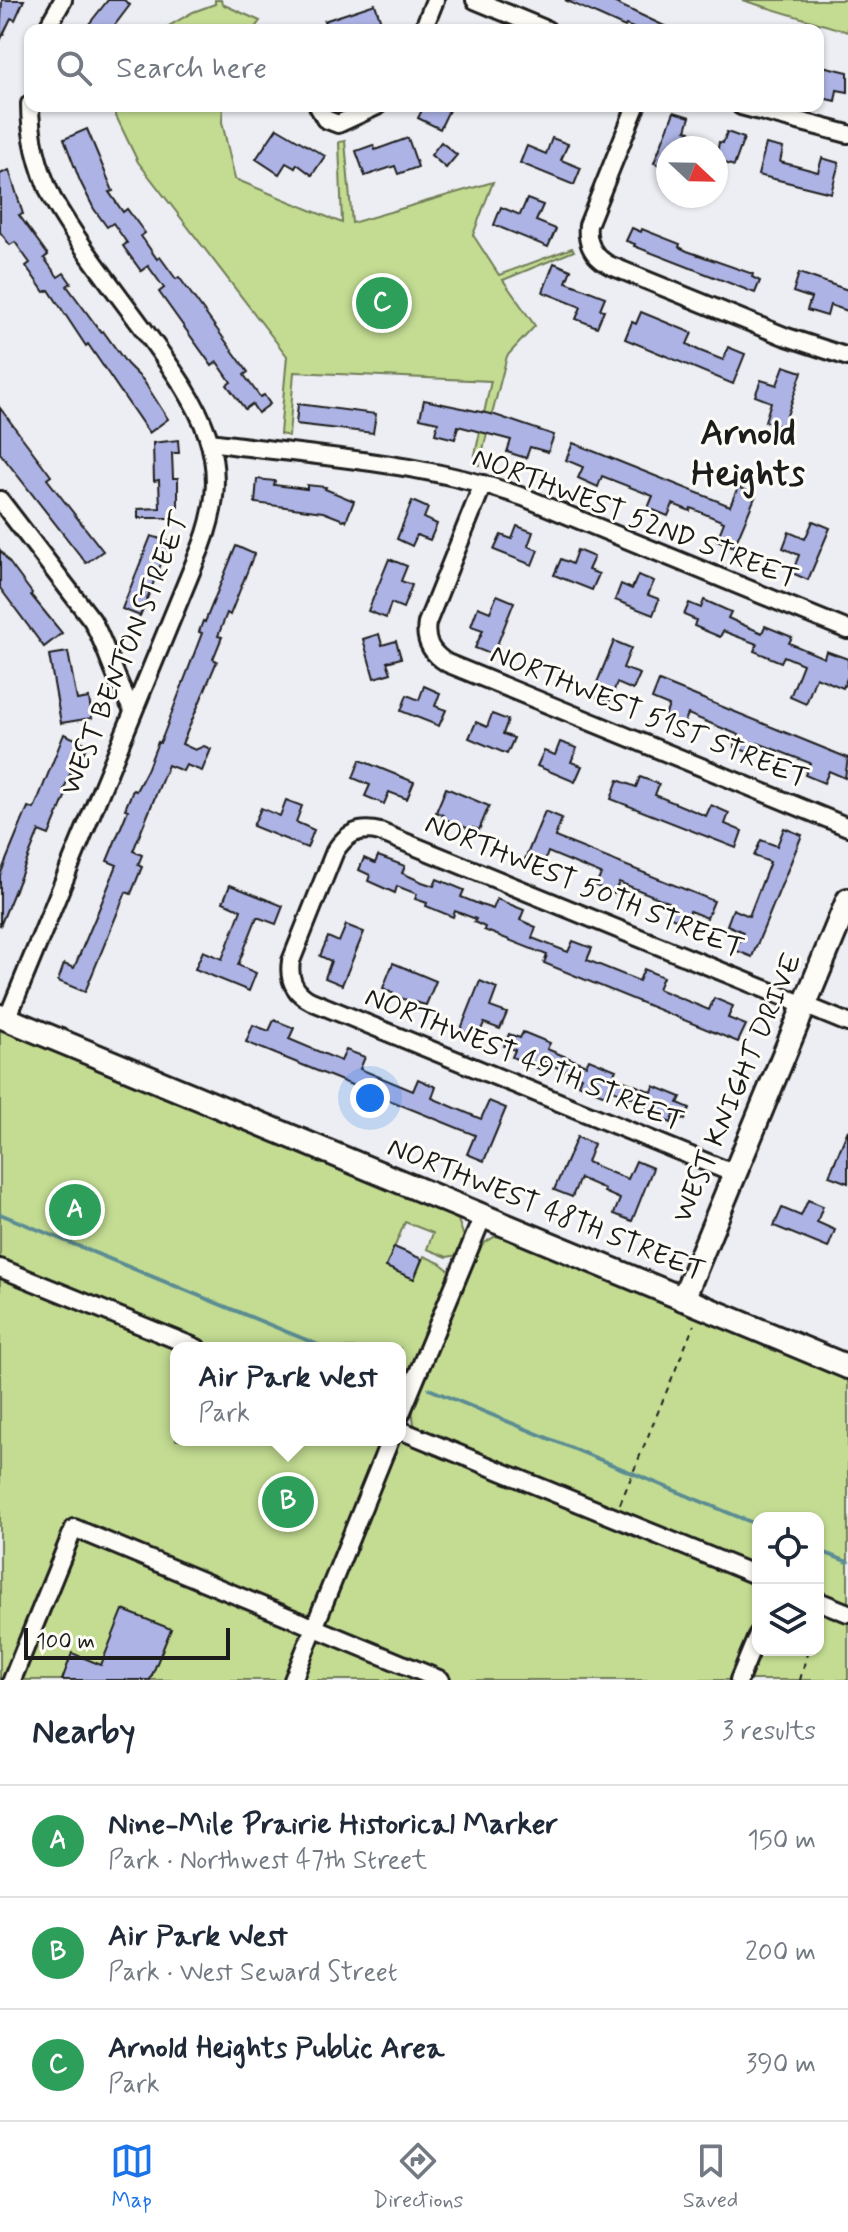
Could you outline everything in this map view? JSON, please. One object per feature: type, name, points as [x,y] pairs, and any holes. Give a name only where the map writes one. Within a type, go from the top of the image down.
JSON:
[{"type":"main road","name":"WEST KNIGHT DRIVE","points":[[683,1299],[848,900]]},
{"type":"main road","name":"NORTHWEST 48TH STREET","points":[[4,1018],[848,1367]]},
{"type":"street","points":[[49,24],[63,0]]},
{"type":"street","points":[[425,24],[435,0]]},
{"type":"street","points":[[475,0],[533,24]]},
{"type":"street","name":"WEST BENTON STREET","points":[[4,1018],[208,525],[214,478],[210,442],[190,394],[52,198],[34,147],[31,112]]},
{"type":"street","points":[[321,112],[325,119],[338,124],[364,112]]},
{"type":"street","points":[[634,112],[587,230],[596,256],[609,265],[784,336],[848,357]]},
{"type":"street","points":[[764,112],[848,134]]},
{"type":"street","name":"NORTHWEST 52ND STREET","points":[[210,442],[408,467],[483,484],[526,498],[848,630]]},
{"type":"street","name":"NORTHWEST 51ST STREET","points":[[483,484],[427,623],[425,635],[433,652],[447,663],[848,827]]},
{"type":"street","points":[[0,500],[92,620],[133,710]]},
{"type":"street","name":"NORTHWEST 50TH STREET","points":[[344,838],[361,830],[380,832],[848,1023]]},
{"type":"street","name":"NORTHWEST 49TH STREET","points":[[344,838],[335,851],[292,956],[290,973],[295,989],[311,1001],[735,1174]]},
{"type":"street","points":[[406,1402],[483,1216]]},
{"type":"street","points":[[0,1268],[182,1342]]},
{"type":"street","points":[[406,1432],[752,1574]]},
{"type":"street","points":[[293,1680],[388,1446]]},
{"type":"street","points":[[12,1680],[74,1528],[441,1680]]},
{"type":"street","points":[[824,1603],[848,1613]]},
{"type":"street","points":[[739,1680],[752,1649]]},
{"type":"path","points":[[620,1505],[697,1317]]},
{"type":"path","points":[[800,1680],[806,1656]]},
{"type":"green space","points":[[215,0],[221,0],[222,4],[260,21],[258,24],[172,24],[215,4]]},
{"type":"green space","points":[[742,0],[848,0],[848,32]]},
{"type":"green space","points":[[223,112],[222,122],[235,179],[342,223],[339,142],[345,141],[352,223],[493,182],[473,235],[499,275],[572,248],[574,251],[503,280],[535,326],[507,356],[479,465],[473,464],[491,381],[294,372],[289,436],[280,434],[287,356],[138,162],[115,114]]},
{"type":"green space","points":[[0,1026],[457,1217],[464,1237],[458,1255],[447,1257],[427,1249],[433,1233],[405,1222],[386,1267],[414,1279],[424,1256],[450,1271],[406,1382],[406,1342],[200,1342],[0,1260]]},
{"type":"green space","points":[[503,1235],[848,1376],[848,1608],[824,1598],[824,1512],[752,1512],[752,1569],[419,1430],[414,1424],[412,1409],[480,1246]]},
{"type":"green space","points":[[0,1268],[170,1345],[170,1446],[406,1446],[406,1432],[752,1574],[752,1656],[824,1656],[824,1603],[848,1613],[848,1680],[0,1680]]},
{"type":"building","points":[[2,0],[24,0],[0,41]]},
{"type":"building","points":[[108,0],[124,0],[130,5],[116,24],[89,24]]},
{"type":"building","points":[[565,0],[609,0],[660,24],[618,24]]},
{"type":"building","points":[[375,4],[381,22],[325,24],[324,21]]},
{"type":"building","points":[[824,66],[848,72],[848,92],[837,90],[835,101],[824,98]]},
{"type":"building","points":[[421,112],[448,112],[440,129],[418,118]]},
{"type":"building","points":[[674,112],[690,117],[686,130],[690,131],[688,136],[665,136]]},
{"type":"building","points":[[277,128],[325,156],[312,175],[297,164],[295,168],[286,163],[279,174],[256,159]]},
{"type":"building","points":[[87,129],[113,191],[109,192],[123,212],[127,209],[145,233],[141,236],[157,259],[160,257],[176,279],[179,277],[248,372],[244,375],[260,397],[264,395],[270,404],[258,413],[252,404],[245,409],[227,385],[231,382],[217,362],[212,366],[159,292],[164,288],[148,266],[141,271],[123,246],[127,243],[113,223],[107,227],[94,209],[64,139]]},
{"type":"building","points":[[727,132],[744,138],[734,166],[728,164],[728,136]]},
{"type":"building","points":[[408,138],[418,167],[398,174],[395,166],[365,176],[356,151],[373,145],[375,150]]},
{"type":"building","points":[[552,138],[568,144],[561,160],[581,168],[574,185],[520,163],[527,146],[546,154]]},
{"type":"building","points":[[441,142],[457,155],[446,168],[431,155]]},
{"type":"building","points":[[766,144],[783,148],[780,162],[818,172],[822,158],[839,163],[831,193],[758,175]]},
{"type":"building","points":[[9,170],[23,214],[19,215],[48,255],[44,258],[58,277],[64,273],[71,283],[67,286],[101,332],[143,380],[168,419],[149,433],[49,290],[44,292],[26,266],[30,263],[15,242],[10,245],[0,232],[0,174]]},
{"type":"building","points":[[527,199],[543,205],[536,221],[556,229],[548,247],[494,225],[501,207],[520,215]]},
{"type":"building","points":[[632,228],[641,232],[642,229],[680,244],[679,247],[687,251],[753,274],[752,277],[760,281],[755,293],[634,246],[626,241]]},
{"type":"building","points":[[554,263],[571,270],[566,282],[605,297],[597,327],[576,319],[581,307],[543,292]]},
{"type":"building","points":[[799,273],[848,290],[848,311],[830,305],[827,316],[807,310],[811,298],[793,292]]},
{"type":"building","points":[[641,312],[692,333],[687,344],[698,350],[723,360],[728,347],[745,354],[733,384],[625,339],[632,322],[636,324]]},
{"type":"building","points":[[784,366],[802,372],[783,427],[765,421],[771,402],[755,396],[761,380],[777,385]]},
{"type":"building","points":[[424,400],[495,415],[554,435],[548,452],[530,447],[526,458],[507,452],[511,440],[458,426],[455,439],[435,434],[438,422],[420,418]]},
{"type":"building","points":[[298,404],[376,414],[373,433],[296,424]]},
{"type":"building","points":[[0,408],[51,476],[47,479],[103,551],[86,563],[0,453]]},
{"type":"building","points":[[178,440],[179,453],[172,453],[173,478],[178,478],[178,507],[171,508],[171,518],[138,518],[138,509],[160,508],[159,480],[154,481],[153,443]]},
{"type":"building","points":[[573,443],[730,506],[738,487],[756,495],[734,547],[717,540],[724,522],[673,504],[668,516],[648,508],[653,496],[602,476],[598,487],[578,478],[583,467],[566,460]]},
{"type":"building","points":[[257,479],[275,481],[274,485],[307,489],[307,485],[326,487],[354,501],[346,521],[323,512],[255,503]]},
{"type":"building","points":[[412,501],[428,508],[424,518],[437,524],[430,540],[417,535],[412,546],[397,539]]},
{"type":"building","points":[[813,521],[830,528],[808,580],[792,573],[799,555],[783,548],[789,532],[805,539]]},
{"type":"building","points":[[517,526],[533,532],[528,546],[538,550],[532,565],[494,550],[501,535],[512,539]]},
{"type":"building","points":[[151,536],[170,542],[140,616],[122,609]]},
{"type":"building","points":[[236,546],[254,554],[230,615],[227,613],[218,636],[222,637],[213,659],[217,661],[182,744],[195,750],[204,746],[211,749],[202,771],[186,765],[183,771],[168,765],[133,851],[142,855],[138,865],[142,867],[131,894],[126,892],[85,992],[58,981],[64,964],[74,968],[99,909],[117,865],[107,861],[128,810],[125,809],[163,736],[202,633],[199,632],[203,621]]},
{"type":"building","points":[[0,550],[62,633],[44,647],[0,588]]},
{"type":"building","points":[[577,550],[594,557],[588,570],[599,574],[592,590],[554,575],[561,559],[572,564]]},
{"type":"building","points":[[389,559],[407,566],[401,581],[412,585],[403,608],[391,603],[386,618],[368,611]]},
{"type":"building","points":[[638,575],[654,581],[648,595],[659,599],[653,615],[615,600],[621,584],[632,589]]},
{"type":"building","points":[[497,595],[514,602],[493,655],[475,648],[483,630],[471,626],[478,607],[490,612]]},
{"type":"building","points":[[704,600],[731,612],[728,618],[762,633],[765,626],[792,637],[789,643],[824,658],[826,651],[848,659],[848,676],[843,688],[816,677],[806,704],[790,697],[803,664],[784,656],[781,662],[754,651],[757,644],[723,631],[720,637],[694,626],[696,620],[684,615],[689,603],[701,608]]},
{"type":"building","points":[[379,634],[382,645],[396,641],[401,658],[387,662],[391,673],[374,678],[363,639]]},
{"type":"building","points":[[614,641],[631,648],[623,668],[640,674],[633,690],[617,683],[609,702],[592,695]]},
{"type":"building","points":[[68,652],[77,700],[89,698],[92,718],[61,723],[49,655]]},
{"type":"building","points":[[659,681],[848,758],[845,778],[829,771],[824,783],[805,775],[810,763],[758,743],[753,754],[734,747],[739,735],[688,714],[683,726],[664,718],[669,706],[652,699]]},
{"type":"building","points":[[424,686],[440,693],[435,706],[446,710],[439,726],[401,711],[407,695],[419,700]]},
{"type":"building","points":[[492,714],[508,720],[503,734],[514,738],[507,754],[469,738],[476,722],[487,727]]},
{"type":"building","points":[[64,734],[87,744],[81,760],[76,759],[64,789],[68,790],[49,835],[39,831],[0,926],[0,875],[28,807],[34,809]]},
{"type":"building","points":[[560,742],[577,748],[571,762],[582,766],[575,782],[537,766],[544,751],[555,755]]},
{"type":"building","points":[[360,760],[414,782],[407,799],[389,792],[384,804],[365,796],[370,785],[353,778]]},
{"type":"building","points":[[640,777],[659,784],[655,795],[706,816],[711,805],[729,813],[725,824],[742,831],[736,848],[611,799],[618,780],[636,787]]},
{"type":"building","points":[[446,788],[489,806],[479,830],[442,818],[443,815],[436,812]]},
{"type":"building","points":[[286,800],[302,806],[296,822],[314,830],[307,848],[253,826],[261,808],[280,816]]},
{"type":"building","points":[[545,811],[562,818],[555,837],[714,901],[707,918],[690,911],[685,923],[666,915],[671,903],[619,882],[614,894],[596,886],[601,874],[548,852],[541,871],[523,864]]},
{"type":"building","points":[[784,828],[802,835],[752,957],[735,950],[743,932],[727,925],[733,909],[749,916],[770,862],[754,856],[761,840],[777,846]]},
{"type":"building","points":[[378,856],[405,866],[402,873],[422,882],[434,886],[437,879],[464,890],[461,897],[481,905],[493,909],[497,899],[524,910],[520,920],[536,927],[532,938],[568,952],[573,941],[592,948],[587,960],[639,981],[644,969],[663,977],[658,989],[709,1010],[714,998],[733,1006],[728,1018],[746,1025],[738,1042],[544,963],[547,955],[484,930],[485,927],[474,922],[476,919],[455,911],[453,917],[415,899],[417,894],[397,886],[395,893],[368,881],[370,875],[359,870],[364,858],[375,863]]},
{"type":"building","points":[[230,885],[283,906],[276,924],[257,917],[238,965],[256,973],[249,991],[195,969],[203,951],[222,959],[241,910],[223,902]]},
{"type":"building","points":[[346,925],[364,932],[342,985],[325,978],[331,961],[320,956],[328,937],[339,942]]},
{"type":"building","points":[[393,963],[436,981],[426,1005],[403,999],[383,988]]},
{"type":"building","points":[[480,981],[497,988],[490,1007],[507,1013],[500,1029],[484,1023],[476,1041],[459,1034]]},
{"type":"building","points":[[274,1020],[294,1028],[289,1039],[341,1061],[346,1050],[365,1057],[360,1069],[413,1091],[418,1079],[436,1087],[432,1098],[481,1119],[489,1101],[506,1108],[484,1161],[467,1154],[475,1135],[246,1042],[253,1025],[269,1031]]},
{"type":"building","points":[[523,1032],[550,1043],[547,1049],[559,1054],[586,1065],[589,1059],[616,1070],[613,1076],[624,1081],[652,1092],[654,1086],[681,1097],[678,1103],[690,1108],[685,1120],[674,1115],[671,1123],[644,1111],[646,1104],[635,1099],[608,1088],[605,1095],[578,1084],[581,1077],[542,1061],[539,1069],[512,1057],[515,1050],[504,1046],[509,1034],[520,1038]]},
{"type":"building","points":[[848,1130],[848,1183],[829,1176]]},
{"type":"building","points":[[577,1137],[594,1144],[587,1162],[612,1173],[628,1179],[636,1161],[653,1168],[632,1221],[614,1214],[620,1199],[580,1178],[572,1197],[554,1190]]},
{"type":"building","points":[[808,1200],[823,1206],[817,1222],[835,1230],[828,1248],[774,1226],[782,1208],[801,1216]]},
{"type":"building","points":[[394,1247],[422,1259],[414,1279],[386,1267]]},
{"type":"building","points":[[123,1610],[171,1629],[150,1680],[62,1680],[72,1653],[101,1665]]},
{"type":"waterway","points":[[0,1214],[311,1342]]},
{"type":"waterway","points":[[429,1389],[752,1523]]},
{"type":"waterway","points":[[824,1552],[848,1562]]},
{"type":"place","name":"Arnold Heights Public Area","points":[[382,303]]},
{"type":"place","name":"Nine-Mile Prairie Historical Marker","points":[[75,1210]]},
{"type":"place","name":"Air Park West","points":[[288,1502]]},
{"type":"district","name":"Arnold Heights","points":[[748,454]]}]
